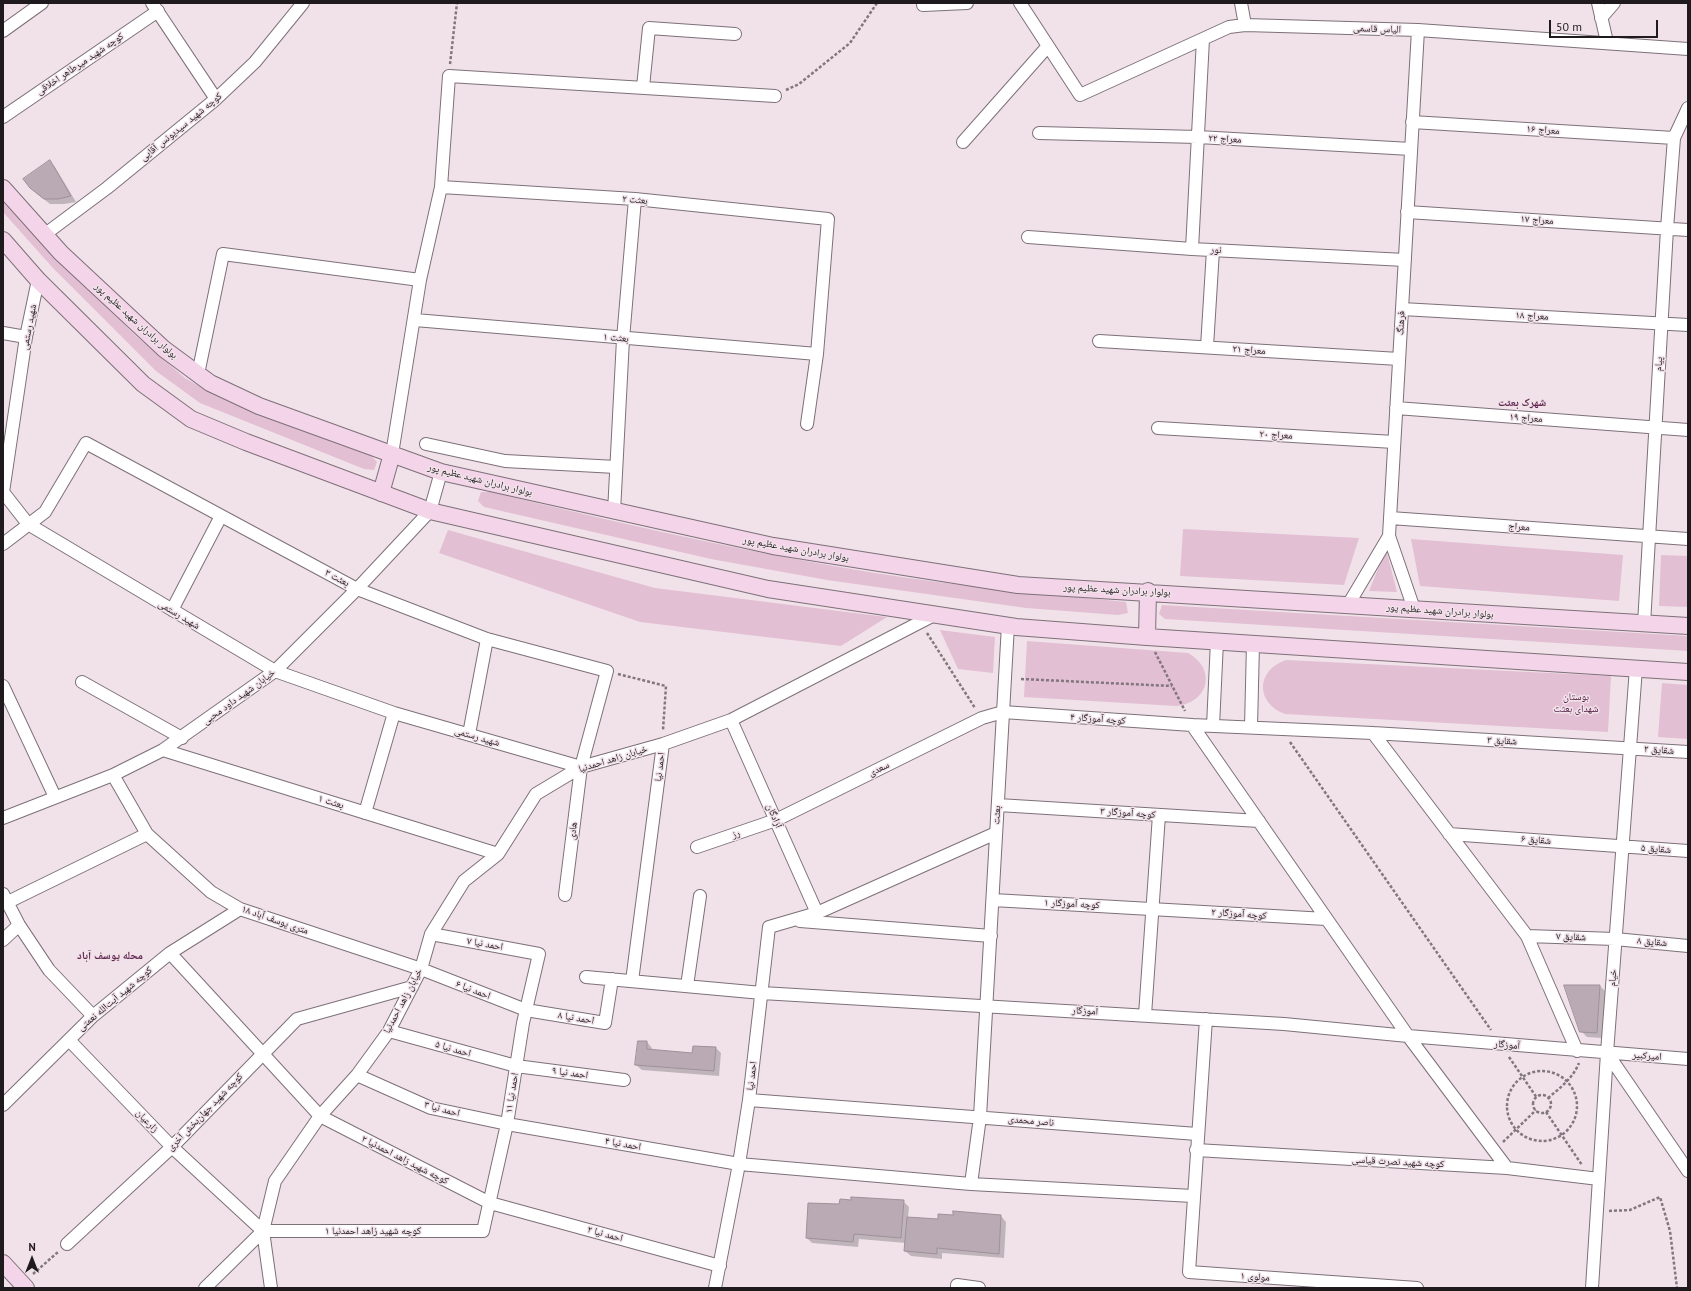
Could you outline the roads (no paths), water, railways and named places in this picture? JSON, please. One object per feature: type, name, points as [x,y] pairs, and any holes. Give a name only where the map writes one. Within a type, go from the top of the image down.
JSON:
[{"type":"main road","name":"بولوار برادران شهید عظیم‌ پور","points":[[3,188],[61,253],[164,349],[210,383],[259,406],[440,472],[614,512],[773,546],[1018,585],[1148,591],[1688,626]]},
{"type":"main road","points":[[3,240],[38,280],[143,384],[191,418],[246,442],[430,511],[768,589],[1008,625],[1147,637],[1688,672]]},
{"type":"main road","points":[[381,493],[392,454]]},
{"type":"main road","points":[[1147,637],[1148,591]]},
{"type":"main road","points":[[3,1263],[24,1286]]},
{"type":"street","points":[[3,31],[42,3]]},
{"type":"street","name":"کوچه شهید سیدیونس آقایی","points":[[44,235],[107,188],[216,100],[255,62],[303,3]]},
{"type":"street","points":[[923,5],[967,3]]},
{"type":"street","points":[[963,142],[1048,46],[1020,3]]},
{"type":"street","points":[[1241,3],[1245,25]]},
{"type":"street","points":[[1598,3],[1606,42]]},
{"type":"street","points":[[1601,18],[1614,3]]},
{"type":"street","points":[[155,7],[216,100]]},
{"type":"street","name":"کوچه شهید میرطاهر اخلاقی","points":[[3,117],[155,7]]},
{"type":"street","name":"الیاس قاسمی","points":[[1048,46],[1080,95],[1229,27],[1245,25],[1418,30],[1606,42],[1688,49]]},
{"type":"street","points":[[643,87],[649,28],[735,34]]},
{"type":"street","name":"فرهنگ","points":[[1348,605],[1389,536],[1418,30]]},
{"type":"street","points":[[1192,249],[1203,39]]},
{"type":"street","points":[[392,454],[415,320],[420,280],[441,187],[449,76],[775,96]]},
{"type":"street","name":"پیام","points":[[1644,624],[1667,229],[1674,138],[1687,111]]},
{"type":"street","name":"معراج ۱۶","points":[[1412,122],[1674,138]]},
{"type":"street","name":"معراج ۲۲","points":[[1039,133],[1198,137],[1411,149]]},
{"type":"street","name":"بعثت ۲","points":[[441,187],[635,199],[828,218],[817,354]]},
{"type":"street","points":[[614,512],[623,339],[635,199]]},
{"type":"street","name":"معراج ۱۷","points":[[1407,212],[1688,230]]},
{"type":"street","name":"نور","points":[[1028,237],[1192,249],[1404,260]]},
{"type":"street","points":[[1207,347],[1213,250]]},
{"type":"street","points":[[198,374],[224,254],[420,280]]},
{"type":"street","name":"شهید رستمی","points":[[38,280],[26,337],[4,468],[3,492],[28,524],[275,671],[394,713],[581,768]]},
{"type":"street","name":"معراج ۱۸","points":[[1402,309],[1688,325]]},
{"type":"street","name":"بعثت ۱","points":[[415,320],[623,339],[817,354]]},
{"type":"street","points":[[3,333],[26,337]]},
{"type":"street","name":"معراج ۲۱","points":[[1098,341],[1399,359]]},
{"type":"street","points":[[807,424],[817,354]]},
{"type":"street","name":"معراج ۱۹","points":[[1396,408],[1688,430]]},
{"type":"street","name":"معراج ۲۰","points":[[1158,428],[1394,442]]},
{"type":"street","name":"بعثت ۳","points":[[28,524],[45,512],[86,443],[357,589],[487,639],[607,671]]},
{"type":"street","points":[[426,444],[505,461],[616,468]]},
{"type":"street","points":[[430,511],[440,472]]},
{"type":"street","name":"خیابان شهید داود محبی","points":[[3,818],[113,775],[163,750],[182,738],[275,671],[357,589],[430,511]]},
{"type":"street","points":[[172,610],[221,516]]},
{"type":"street","name":"معراج","points":[[1390,518],[1688,539]]},
{"type":"street","points":[[3,544],[28,524]]},
{"type":"street","points":[[1389,536],[1414,609]]},
{"type":"street","name":"خیابان زاهد احمدنیا","points":[[271,1288],[263,1231],[275,1182],[320,1116],[356,1075],[389,1031],[421,969],[431,934],[464,881],[498,854],[536,794],[581,768],[662,744],[730,720],[936,614]]},
{"type":"street","name":"بعثت","points":[[971,1184],[980,1117],[1008,625]]},
{"type":"street","points":[[469,734],[487,639]]},
{"type":"street","points":[[1213,726],[1216,641]]},
{"type":"street","points":[[1251,727],[1253,644]]},
{"type":"street","name":"خیام","points":[[1592,1288],[1597,1212],[1595,1179],[1607,1053],[1636,668]]},
{"type":"street","name":"هادی","points":[[565,895],[581,768],[607,671]]},
{"type":"street","points":[[82,682],[182,738]]},
{"type":"street","points":[[3,686],[55,797]]},
{"type":"street","name":"کوچه آموزگار ۴","points":[[982,718],[1003,712],[1192,725],[1281,728]]},
{"type":"street","points":[[365,813],[394,713]]},
{"type":"street","name":"سعدی","points":[[776,820],[982,718]]},
{"type":"street","name":"آزادگان","points":[[730,720],[817,912]]},
{"type":"street","points":[[1192,725],[1408,1036],[1507,1168]]},
{"type":"street","name":"شقایق ۳","points":[[1281,728],[1631,748]]},
{"type":"street","points":[[1373,733],[1527,936],[1580,1051]]},
{"type":"street","name":"احمد نیا","points":[[632,981],[662,744]]},
{"type":"street","name":"شقایق ۲","points":[[1631,748],[1688,752]]},
{"type":"street","name":"بعثت ۱","points":[[163,750],[498,854]]},
{"type":"street","name":"۱۸ متری یوسف آباد","points":[[113,775],[147,834],[212,892],[240,909],[421,969]]},
{"type":"street","name":"کوچه آموزگار ۳","points":[[998,805],[1259,821]]},
{"type":"street","points":[[1144,1015],[1159,815]]},
{"type":"street","name":"رز","points":[[697,848],[776,820]]},
{"type":"street","points":[[792,920],[817,912],[996,833]]},
{"type":"street","points":[[93,1016],[49,970],[19,925],[5,898],[147,834]]},
{"type":"street","name":"شقایق ۶","points":[[1449,834],[1623,846]]},
{"type":"street","name":"شقایق ۵","points":[[1623,846],[1688,851]]},
{"type":"street","points":[[687,986],[700,896]]},
{"type":"street","name":"کوچه آموزگار ۱","points":[[993,900],[1152,908]]},
{"type":"street","name":"کوچه آموزگار ۲","points":[[1152,908],[1326,919]]},
{"type":"street","name":"کوچه شهید آیت‌الله نعمتی","points":[[3,1105],[93,1016],[170,953],[240,909]]},
{"type":"street","points":[[792,920],[991,936]]},
{"type":"street","name":"احمد نیا","points":[[716,1288],[739,1164],[749,1100],[769,927],[792,920]]},
{"type":"street","points":[[3,940],[19,925]]},
{"type":"street","name":"احمد نیا ۷","points":[[431,934],[539,954]]},
{"type":"street","name":"شقایق ۷","points":[[1527,936],[1616,939]]},
{"type":"street","name":"شقایق ۸","points":[[1616,939],[1688,946]]},
{"type":"street","points":[[170,953],[320,1116]]},
{"type":"street","name":"احمد نیا ۱۱","points":[[484,1231],[507,1124],[526,1010],[539,954]]},
{"type":"street","name":"احمد نیا ۶","points":[[421,969],[526,1010]]},
{"type":"street","points":[[586,977],[762,992]]},
{"type":"street","name":"احمد نیا ۸","points":[[526,1010],[606,1023],[612,979]]},
{"type":"street","name":"کوچه شهید جهان‌بخش آخری","points":[[67,1244],[172,1146],[297,1019],[412,986]]},
{"type":"street","name":"آموزگار","points":[[762,992],[1284,1024],[1607,1053]]},
{"type":"street","points":[[1193,1196],[1206,1019]]},
{"type":"street","name":"احمد نیا ۵","points":[[389,1031],[516,1066]]},
{"type":"street","name":"زارعیان","points":[[69,1040],[172,1146],[263,1231]]},
{"type":"street","points":[[1607,1053],[1687,1169]]},
{"type":"street","name":"امیرکبیر","points":[[1607,1053],[1688,1059]]},
{"type":"street","name":"احمد نیا ۹","points":[[516,1066],[624,1080]]},
{"type":"street","name":"احمد نیا ۳","points":[[356,1075],[431,1108],[507,1124]]},
{"type":"street","name":"ناصر محمدی","points":[[749,1100],[1197,1134]]},
{"type":"street","name":"کوچه شهید زاهد احمدنیا ۲","points":[[320,1116],[490,1203]]},
{"type":"street","name":"احمد نیا ۴","points":[[507,1124],[739,1164],[971,1184],[1193,1196]]},
{"type":"street","name":"کوچه شهید نصرت قیاسی","points":[[1196,1150],[1507,1168],[1595,1179]]},
{"type":"street","name":"مولوی ۱","points":[[1193,1196],[1189,1272],[1273,1283],[1417,1288]]},
{"type":"street","name":"احمد نیا ۲","points":[[490,1203],[720,1266]]},
{"type":"street","points":[[205,1288],[263,1231]]},
{"type":"street","name":"کوچه شهید زاهد احمدنیا ۱","points":[[263,1231],[484,1231]]},
{"type":"street","points":[[957,1288],[958,1285],[979,1288]]},
{"type":"district","name":"شهرک بعثت","points":[[1522,403]]},
{"type":"district","name":"محله یوسف آباد","points":[[110,956]]},
{"type":"park label","name":"بوستان شهدای بعثت","points":[[1576,702]]}]
